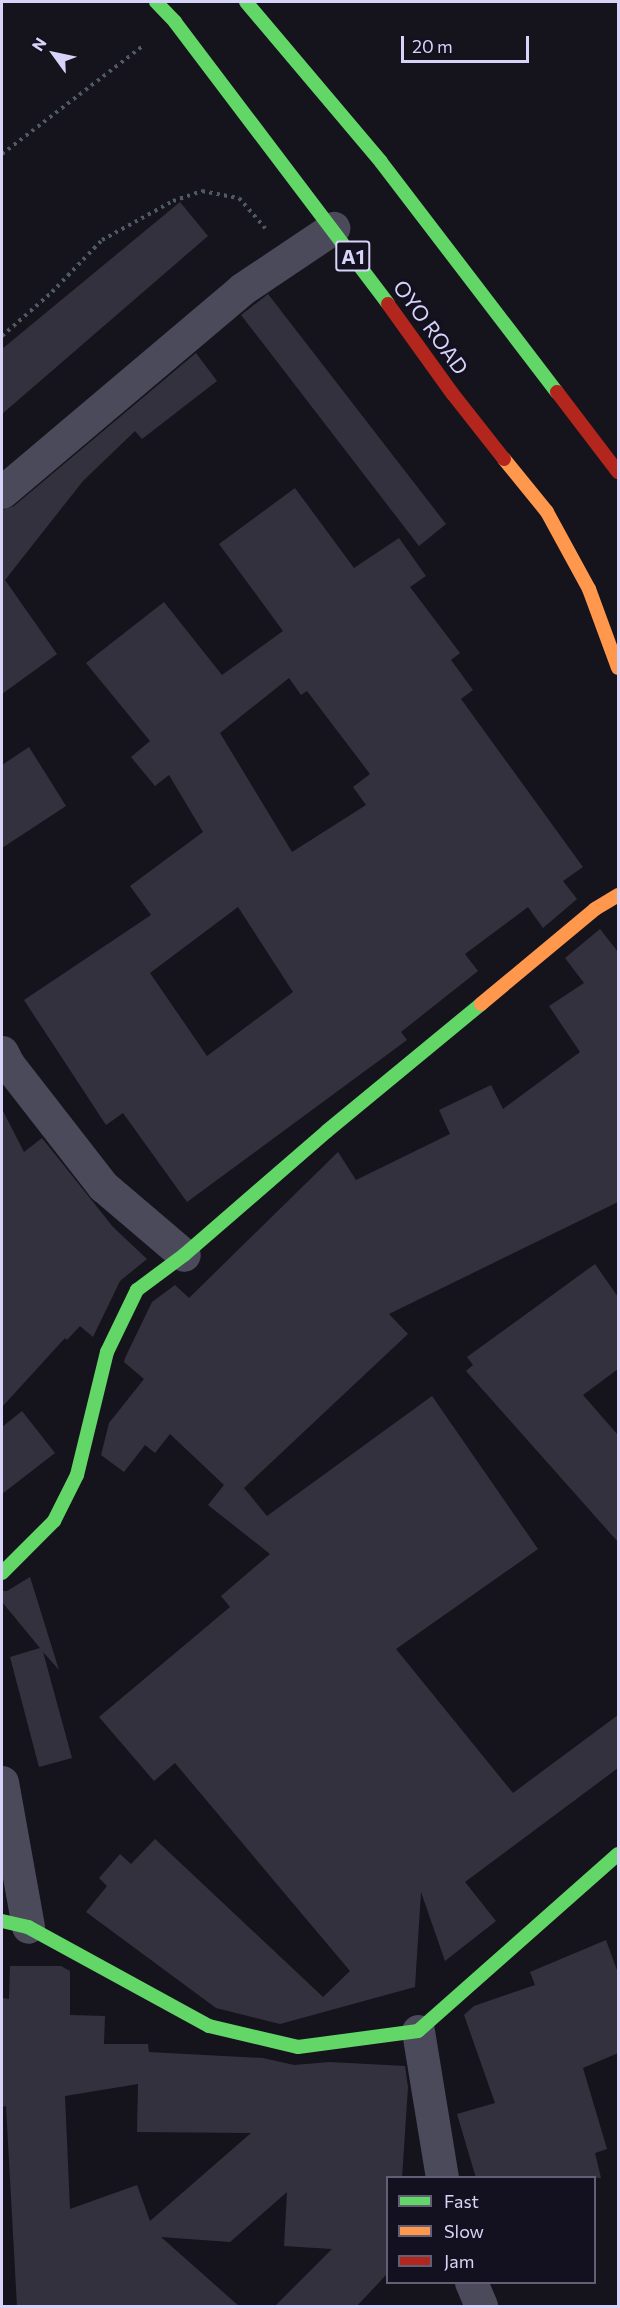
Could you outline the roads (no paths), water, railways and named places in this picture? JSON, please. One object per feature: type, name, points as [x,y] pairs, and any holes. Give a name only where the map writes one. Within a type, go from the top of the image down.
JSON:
[{"type":"main road","name":"OYO ROAD","points":[[156,2],[175,22],[333,228],[452,393],[547,512],[589,589],[618,668]]},
{"type":"main road","points":[[246,2],[381,162],[618,472]]},
{"type":"main road","points":[[2,1574],[54,1521],[77,1475],[107,1352],[137,1290],[184,1255],[327,1131],[595,909],[618,895]]},
{"type":"main road","points":[[15,1924],[209,2026],[298,2047],[418,2031],[618,1854]]},
{"type":"street","points":[[2,492],[242,289],[289,255],[333,228]]},
{"type":"street","points":[[2,1052],[8,1065],[103,1186],[184,1255]]},
{"type":"street","points":[[2,1782],[15,1924]]},
{"type":"street","points":[[418,2031],[442,2176]]},
{"type":"street","points":[[471,2284],[481,2307]]}]
